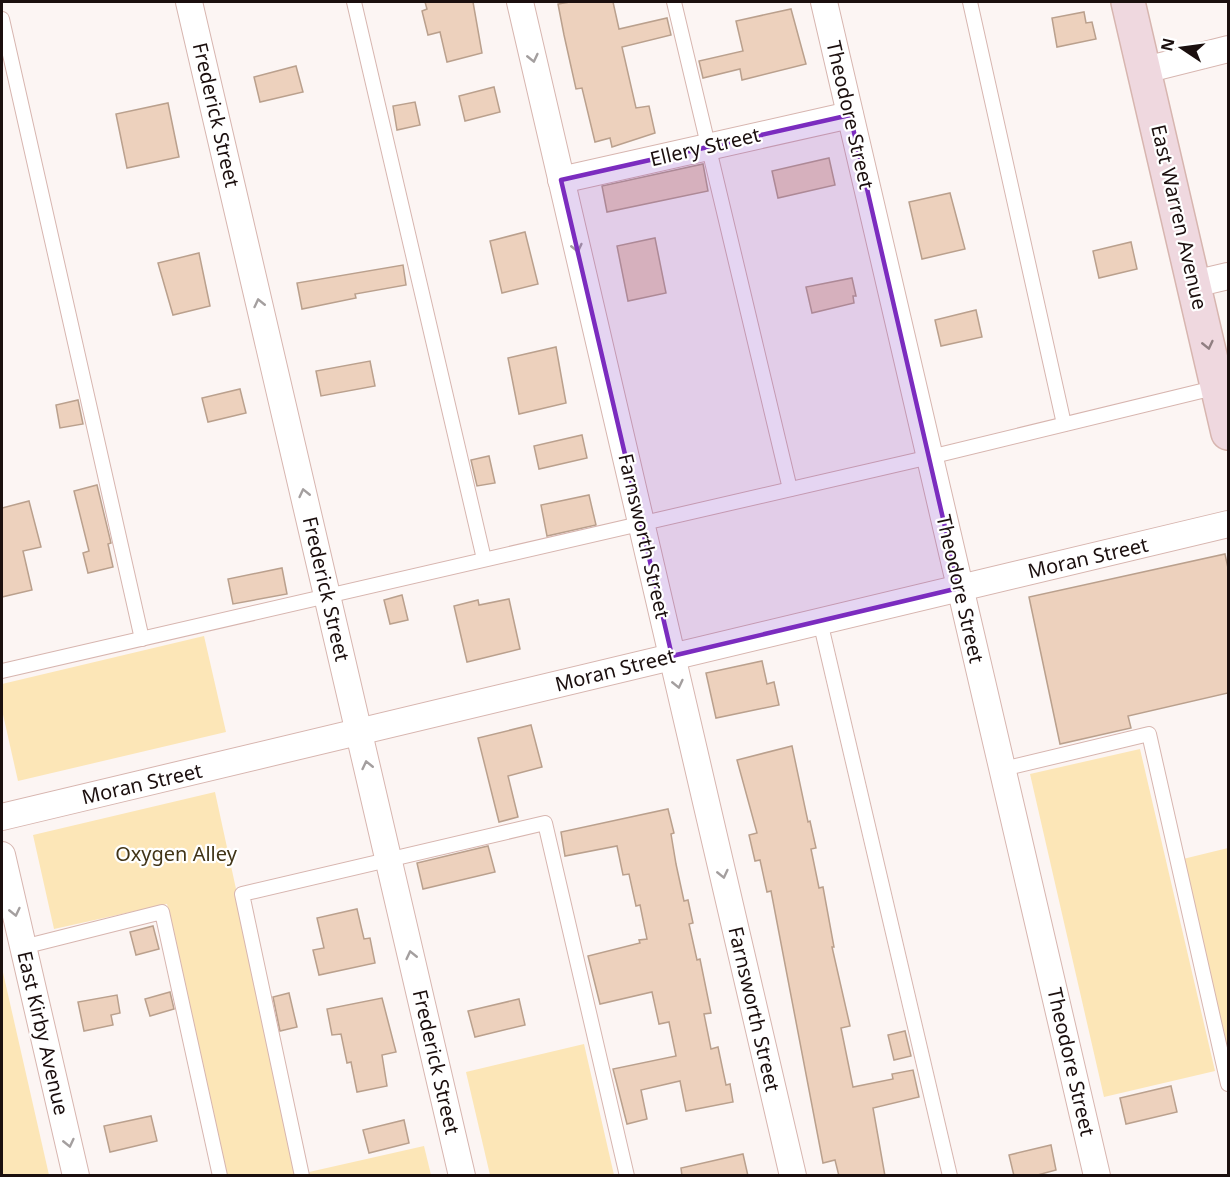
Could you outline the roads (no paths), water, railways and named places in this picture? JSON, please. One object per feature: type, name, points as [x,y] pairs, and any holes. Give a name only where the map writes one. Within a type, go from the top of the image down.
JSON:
[{"type":"main road","name":"East Warren Avenue","points":[[1128,2],[1224,405]]},
{"type":"street","name":"Frederick Street","points":[[189,2],[462,1176]]},
{"type":"street","name":"Farnsworth Street","points":[[520,2],[793,1176]]},
{"type":"street","name":"Theodore Street","points":[[824,2],[1097,1176]]},
{"type":"street","points":[[1145,70],[1228,50]]},
{"type":"street","name":"Ellery Street","points":[[561,180],[850,115]]},
{"type":"street","points":[[1194,284],[1228,276]]},
{"type":"street","name":"Moran Street","points":[[2,817],[1228,524]]},
{"type":"street","name":"East Kirby Avenue","points":[[2,855],[76,1176]]},
{"type":"lane","points":[[354,2],[484,560]]},
{"type":"lane","points":[[674,2],[790,489]]},
{"type":"lane","points":[[970,2],[1064,424]]},
{"type":"lane","points":[[2,19],[141,639]]},
{"type":"lane","points":[[2,671],[1064,424],[1224,405]]},
{"type":"lane","points":[[820,621],[950,1176]]},
{"type":"lane","points":[[1003,769],[1149,734],[1228,1084]]},
{"type":"lane","points":[[302,1176],[242,894],[545,823],[627,1176]]},
{"type":"lane","points":[[23,947],[162,912],[220,1176]]},
{"type":"park label","name":"Oxygen Alley","points":[[176,854]]}]
